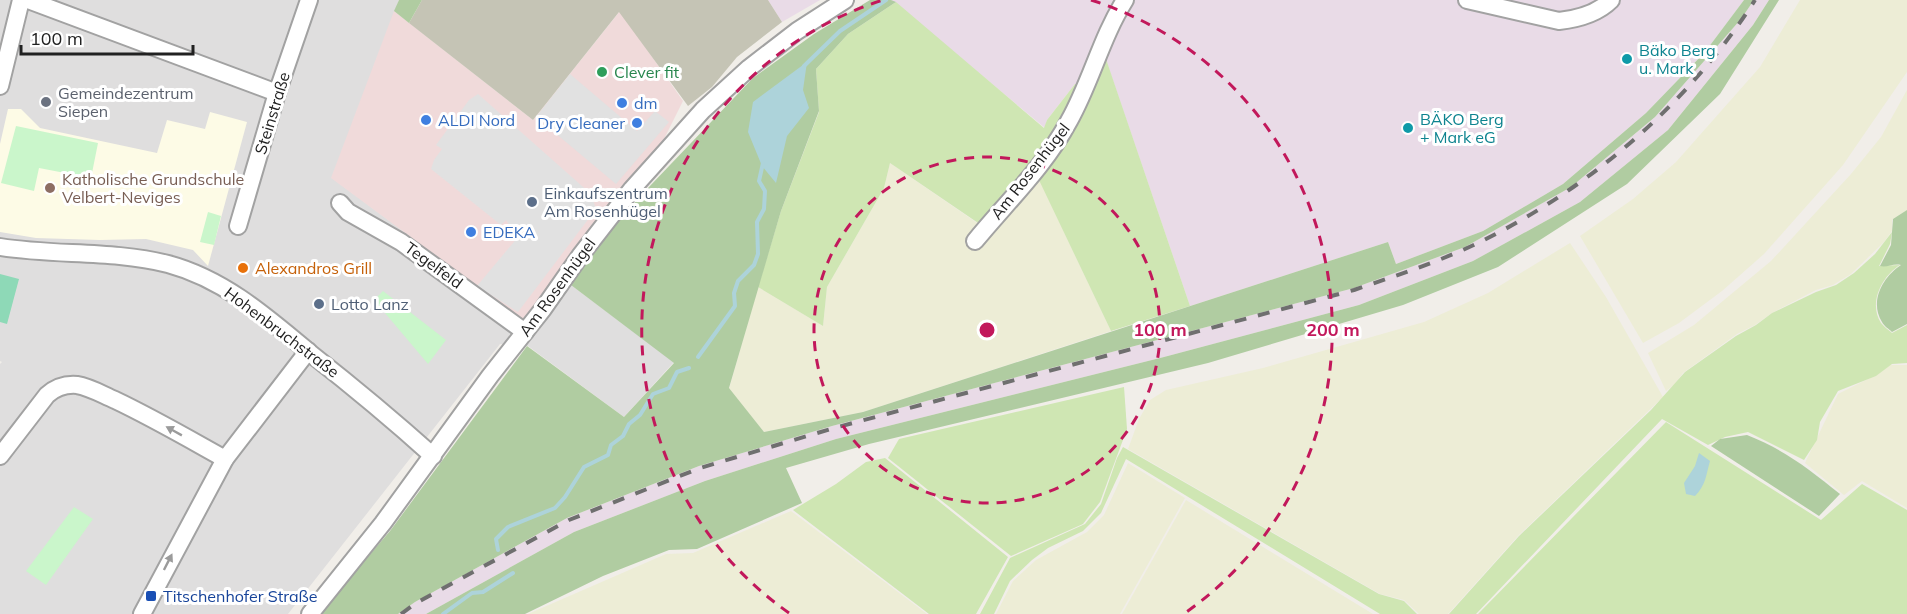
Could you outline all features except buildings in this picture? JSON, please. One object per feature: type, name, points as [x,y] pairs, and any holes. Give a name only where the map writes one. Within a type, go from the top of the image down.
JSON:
[{"type":"street","points":[[0,86],[21,0]]},
{"type":"street","points":[[28,0],[277,93]]},
{"type":"street","name":"Steinstraße","points":[[238,226],[277,93],[309,0]]},
{"type":"street","name":"Am Rosenhügel","points":[[310,614],[383,523],[616,208],[703,110],[748,68],[797,31],[845,0]]},
{"type":"street","name":"Am Rosenhügel","points":[[975,241],[1058,141],[1077,106],[1125,0]]},
{"type":"street","points":[[1467,0],[1559,21],[1590,13],[1611,0]]},
{"type":"street","name":"Tegelfeld","points":[[340,203],[348,212],[402,242],[525,332]]},
{"type":"street","name":"Hohenbruchstraße","points":[[0,247],[117,254],[170,264],[207,279],[237,296],[308,351],[433,456]]},
{"type":"street","points":[[142,614],[225,459],[308,351]]},
{"type":"street","points":[[0,456],[47,394],[54,389],[76,385],[88,387],[141,412],[225,459]]},
{"type":"shaded area","points":[[0,0],[399,0],[332,178],[477,286],[476,299],[567,282],[674,362],[624,417],[528,346],[500,344],[288,614],[0,614],[0,364],[2,362],[0,361]]},
{"type":"shaded area","points":[[422,0],[768,0],[782,22],[737,57],[712,87],[688,106],[619,12],[533,120],[409,23]]},
{"type":"shaded area","points":[[768,0],[820,0],[782,22]]},
{"type":"shaded area","points":[[891,0],[1744,0],[1705,52],[1646,113],[1563,184],[1483,231],[1396,264],[1388,242],[1190,306],[1106,60],[1081,84],[1075,84],[1047,120],[1045,128]]},
{"type":"shaded area","points":[[1754,0],[1769,0],[1753,25],[1668,130],[1580,202],[1473,261],[1359,305],[1164,357],[836,439],[705,481],[574,532],[426,614],[398,614],[415,602],[567,518],[699,466],[832,426],[1354,288],[1465,247],[1571,187],[1655,117],[1741,19]]},
{"type":"shaded area","points":[[394,11],[533,120],[620,11],[683,101],[650,167],[523,327],[477,286],[331,178]]},
{"type":"shaded area","name":"Einkaufszentrum Am Rosenhügel","points":[[570,74],[637,131],[655,111],[669,122],[616,184],[536,117]]},
{"type":"shaded area","name":"Einkaufszentrum Am Rosenhügel","points":[[478,94],[591,194],[596,209],[518,312],[477,286],[518,237],[506,220],[501,225],[431,169],[442,149],[436,145],[469,100]]},
{"type":"shaded area","points":[[8,109],[21,109],[40,128],[157,153],[167,120],[205,129],[210,112],[247,122],[208,266],[193,250],[146,239],[36,238],[0,232],[0,144]]},
{"type":"green space","points":[[399,0],[422,0],[409,23],[394,11]]},
{"type":"green space","points":[[870,0],[896,2],[848,34],[816,69],[819,111],[781,211],[729,388],[764,432],[863,412],[1388,242],[1396,264],[1483,231],[1563,184],[1646,113],[1705,52],[1744,0],[1754,0],[1741,19],[1655,117],[1571,187],[1465,247],[1354,288],[832,426],[699,466],[567,518],[415,602],[398,614],[319,614],[390,531],[527,346],[624,417],[674,363],[567,282],[579,264],[649,187],[753,78],[814,34]]},
{"type":"green space","points":[[1769,0],[1779,0],[1720,94],[1627,184],[1498,267],[1403,305],[1208,363],[869,444],[786,468],[802,503],[697,549],[669,550],[603,576],[525,614],[426,614],[574,532],[705,481],[836,439],[1164,357],[1359,305],[1473,261],[1580,202],[1668,130],[1753,25]]},
{"type":"green space","points":[[1800,0],[1907,0],[1907,72],[1843,165],[1764,254],[1722,291],[1679,323],[1643,343],[1580,236],[1633,199],[1676,162],[1760,67]]},
{"type":"green space","points":[[896,2],[1044,128],[1047,120],[1075,84],[1081,84],[1106,59],[1190,306],[1111,331],[1038,178],[984,227],[890,163],[884,188],[827,287],[823,326],[758,287],[781,211],[819,112],[816,69],[848,34]]},
{"type":"green space","points":[[1907,90],[1907,210],[1892,220],[1892,231],[1884,242],[1851,274],[1833,285],[1816,290],[1772,313],[1737,334],[1683,373],[1666,391],[1648,353],[1694,325],[1771,261],[1851,174],[1881,137]]},
{"type":"green space","points":[[16,126],[98,143],[91,178],[39,168],[34,191],[1,183]]},
{"type":"green space","points":[[890,163],[983,227],[1038,177],[1111,331],[863,412],[764,432],[729,389],[758,287],[823,326],[827,287],[884,188]]},
{"type":"green space","points":[[1907,210],[1907,324],[1892,332],[1878,314],[1878,298],[1884,283],[1901,265],[1880,266],[1891,245],[1893,219]]},
{"type":"green space","points":[[208,212],[221,216],[214,245],[200,242]]},
{"type":"green space","points":[[1892,232],[1890,244],[1879,266],[1900,265],[1883,283],[1876,307],[1881,323],[1892,333],[1907,325],[1907,363],[1892,364],[1876,376],[1838,391],[1820,422],[1817,440],[1804,460],[1748,432],[1725,437],[1708,445],[1662,419],[1476,614],[1449,614],[1519,536],[1651,410],[1685,372],[1772,313],[1836,285],[1854,273],[1875,254]]},
{"type":"green space","points":[[1570,243],[1606,297],[1663,397],[1518,536],[1448,614],[1419,614],[1404,600],[1380,594],[1128,449],[1139,419],[1150,400],[1166,390],[1263,368],[1424,322],[1488,293]]},
{"type":"green space","points":[[0,274],[19,279],[7,324],[0,322]]},
{"type":"green space","points":[[383,291],[446,340],[428,364],[374,300]]},
{"type":"green space","points":[[1890,365],[1907,365],[1907,508],[1862,481],[1844,495],[1805,463],[1838,394],[1878,374]]},
{"type":"green space","points":[[1124,387],[1127,429],[1100,502],[1083,524],[1011,556],[888,458],[899,439]]},
{"type":"green space","points":[[1666,422],[1821,520],[1862,484],[1907,510],[1907,614],[1478,614]]},
{"type":"green space","points":[[1747,435],[1796,461],[1840,494],[1819,516],[1711,446],[1720,439]]},
{"type":"green space","points":[[1123,447],[1379,594],[1404,601],[1417,614],[1380,614],[1126,459],[1101,513],[1083,531],[1048,548],[1032,560],[1010,581],[994,614],[980,614],[1010,558],[1085,524],[1101,504]]},
{"type":"green space","points":[[885,458],[1008,557],[976,614],[929,614],[793,510],[836,484],[866,462]]},
{"type":"green space","points":[[1128,463],[1185,498],[1120,614],[996,614],[1013,581],[1036,560],[1087,532],[1104,515]]},
{"type":"green space","points":[[1186,500],[1373,614],[1122,614]]},
{"type":"green space","points":[[74,507],[93,519],[46,585],[26,571]]},
{"type":"green space","points":[[791,511],[927,614],[528,614],[666,554],[693,553]]},
{"type":"water","points":[[807,62],[803,90],[809,108],[787,136],[776,183],[762,166],[748,132],[753,102]]},
{"type":"water","points":[[1699,453],[1710,461],[1704,484],[1695,496],[1686,494],[1684,483],[1695,466]]},
{"type":"waterway","points":[[804,66],[840,31],[886,0]]},
{"type":"waterway","points":[[698,357],[735,306],[734,293],[738,281],[754,265],[758,254],[757,222],[764,209],[765,191],[759,181],[763,163]]},
{"type":"waterway","points":[[498,550],[496,539],[508,527],[555,508],[565,497],[584,467],[608,455],[611,445],[623,436],[629,424],[640,415],[653,394],[669,388],[677,372],[689,368]]},
{"type":"waterway","points":[[443,614],[472,593],[483,592],[513,573]]},
{"type":"railway","points":[[401,614],[416,603],[569,520],[700,468],[834,428],[1354,290],[1465,249],[1550,203],[1628,145],[1697,77],[1728,39],[1755,0]]},
{"type":"place","name":"Bäko Berg u. Mark","points":[[1627,59]]},
{"type":"place","name":"Clever fit","points":[[602,72]]},
{"type":"place","name":"Gemeindezentrum Siepen","points":[[46,102]]},
{"type":"place","name":"dm","points":[[622,103]]},
{"type":"place","name":"ALDI Nord","points":[[426,120]]},
{"type":"place","name":"Dry Cleaner","points":[[637,123]]},
{"type":"place","name":"BÄKO Berg + Mark eG","points":[[1408,128]]},
{"type":"place","name":"Katholische Grundschule Velbert-Neviges","points":[[50,188]]},
{"type":"place","name":"Einkaufszentrum Am Rosenhügel","points":[[532,202]]},
{"type":"place","name":"EDEKA","points":[[471,232]]},
{"type":"place","name":"Alexandros Grill","points":[[243,268]]},
{"type":"place","name":"Lotto Lanz","points":[[319,304]]},
{"type":"place","name":"Titschenhofer Straße","points":[[151,596]]}]
